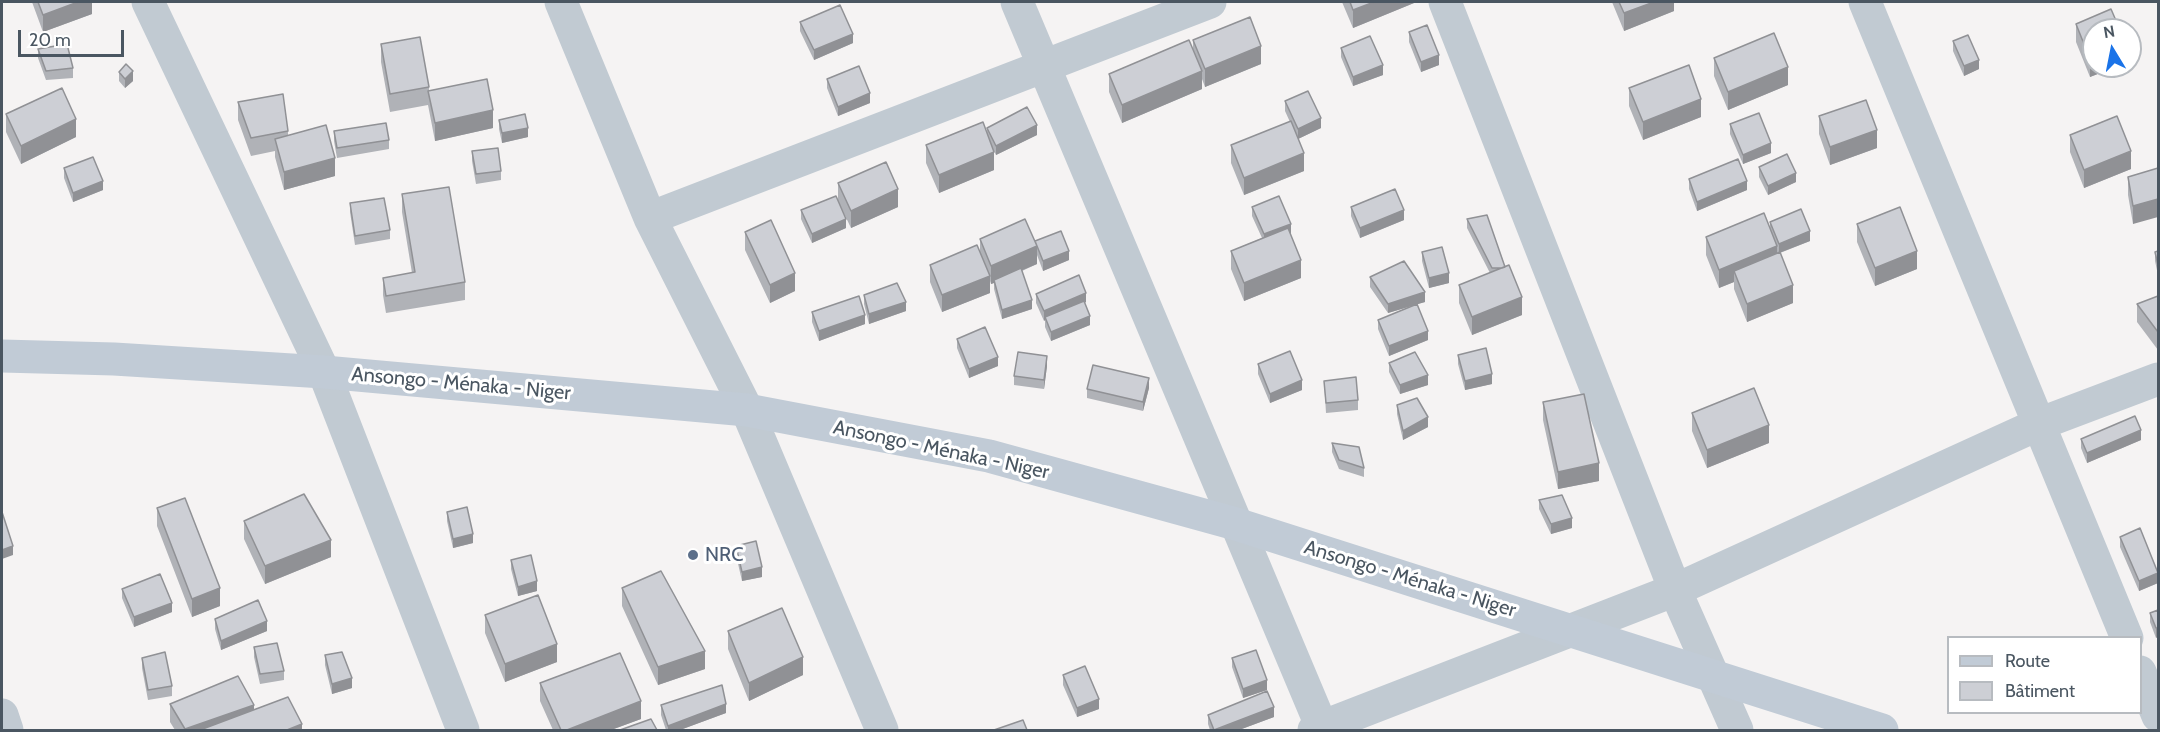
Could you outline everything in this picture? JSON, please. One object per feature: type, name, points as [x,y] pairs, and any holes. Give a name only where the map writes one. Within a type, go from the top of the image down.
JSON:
[{"type":"main road","name":"Ansongo - Ménaka - Niger","points":[[2,356],[114,359],[324,372],[747,410],[989,456],[1236,524],[1882,730]]},
{"type":"street","points":[[148,2],[324,372],[463,730]]},
{"type":"street","points":[[561,2],[650,218],[747,410],[882,730]]},
{"type":"street","points":[[1017,2],[1320,729],[1675,590],[2039,424],[2158,379]]},
{"type":"street","points":[[650,218],[1044,64],[1210,2]]},
{"type":"street","points":[[1445,2],[1675,590],[1737,730]]},
{"type":"street","points":[[1865,2],[2126,636]]},
{"type":"street","points":[[2142,677],[2158,716]]},
{"type":"street","points":[[2,715],[7,730]]},
{"type":"building","points":[[38,2],[78,2],[43,15]]},
{"type":"building","points":[[1350,2],[1374,2],[1353,10]]},
{"type":"building","points":[[1619,2],[1654,2],[1624,13]]},
{"type":"building","points":[[840,5],[853,34],[814,50],[800,22]]},
{"type":"building","points":[[2111,9],[2115,18],[2090,18]]},
{"type":"building","points":[[1250,17],[1261,46],[1205,69],[1193,40]]},
{"type":"building","points":[[2082,21],[2082,39],[2076,24]]},
{"type":"building","points":[[1427,25],[1439,55],[1421,62],[1409,32]]},
{"type":"building","points":[[1774,33],[1788,67],[1728,92],[1714,58]]},
{"type":"building","points":[[1968,35],[1979,60],[1964,66],[1953,41]]},
{"type":"building","points":[[1370,36],[1383,65],[1353,77],[1341,48]]},
{"type":"building","points":[[420,37],[429,87],[390,94],[381,44]]},
{"type":"building","points":[[1189,40],[1202,71],[1122,105],[1109,74]]},
{"type":"building","points":[[67,44],[73,68],[46,71],[38,49]]},
{"type":"building","points":[[126,64],[133,71],[125,79],[119,72]]},
{"type":"building","points":[[1689,65],[1701,99],[1643,122],[1629,88]]},
{"type":"building","points":[[859,66],[870,93],[838,107],[827,79]]},
{"type":"building","points":[[487,79],[493,110],[435,123],[428,91]]},
{"type":"building","points":[[62,88],[76,119],[21,146],[6,114]]},
{"type":"building","points":[[1308,91],[1321,118],[1298,129],[1285,101]]},
{"type":"building","points":[[283,94],[288,131],[251,138],[238,102]]},
{"type":"building","points":[[1866,100],[1877,130],[1830,147],[1819,116]]},
{"type":"building","points":[[1027,107],[1037,125],[996,146],[987,128]]},
{"type":"building","points":[[1759,113],[1771,143],[1743,155],[1730,124]]},
{"type":"building","points":[[525,114],[528,128],[502,133],[499,120]]},
{"type":"building","points":[[2117,116],[2131,151],[2084,170],[2070,135]]},
{"type":"building","points":[[1291,121],[1304,153],[1244,178],[1231,145]]},
{"type":"building","points":[[983,122],[994,152],[939,175],[926,145]]},
{"type":"building","points":[[386,123],[389,140],[337,148],[334,131]]},
{"type":"building","points":[[326,125],[335,158],[284,172],[275,139]]},
{"type":"building","points":[[498,148],[501,171],[476,174],[472,151]]},
{"type":"building","points":[[1787,154],[1796,173],[1768,186],[1759,167]]},
{"type":"building","points":[[93,157],[103,181],[73,193],[64,168]]},
{"type":"building","points":[[1738,159],[1747,181],[1697,202],[1689,179]]},
{"type":"building","points":[[886,162],[898,189],[851,211],[838,183]]},
{"type":"building","points":[[2158,168],[2158,199],[2133,206],[2128,177]]},
{"type":"building","points":[[449,187],[465,282],[386,296],[383,278],[415,272],[402,194]]},
{"type":"building","points":[[1395,189],[1404,210],[1360,228],[1351,207]]},
{"type":"building","points":[[836,196],[846,219],[812,234],[801,210]]},
{"type":"building","points":[[1279,196],[1291,224],[1264,234],[1252,207]]},
{"type":"building","points":[[384,198],[390,230],[355,236],[350,203]]},
{"type":"building","points":[[1900,207],[1917,251],[1875,268],[1857,224]]},
{"type":"building","points":[[1801,209],[1810,231],[1779,244],[1770,222]]},
{"type":"building","points":[[1764,213],[1777,246],[1719,270],[1706,237]]},
{"type":"building","points":[[1487,215],[1505,267],[1502,268],[1492,268],[1467,219]]},
{"type":"building","points":[[1025,219],[1037,246],[991,266],[980,239]]},
{"type":"building","points":[[771,220],[795,273],[770,285],[745,232]]},
{"type":"building","points":[[1288,228],[1301,260],[1244,283],[1231,251]]},
{"type":"building","points":[[1061,231],[1069,251],[1043,261],[1035,241]]},
{"type":"building","points":[[977,245],[990,276],[942,295],[930,265]]},
{"type":"building","points":[[1442,247],[1449,273],[1429,278],[1422,252]]},
{"type":"building","points":[[1780,252],[1793,285],[1747,304],[1734,271]]},
{"type":"building","points":[[1404,261],[1425,292],[1388,304],[1370,277]]},
{"type":"building","points":[[1509,265],[1522,297],[1472,317],[1459,285]]},
{"type":"building","points":[[1021,268],[1032,300],[1002,310],[994,280]]},
{"type":"building","points":[[1079,275],[1086,293],[1044,311],[1036,294]]},
{"type":"building","points":[[897,283],[906,302],[869,314],[864,295]]},
{"type":"building","points":[[859,296],[865,315],[819,331],[812,312]]},
{"type":"building","points":[[2158,296],[2158,332],[2137,304]]},
{"type":"building","points":[[1084,301],[1090,316],[1051,332],[1045,317]]},
{"type":"building","points":[[1417,304],[1428,331],[1389,346],[1378,320]]},
{"type":"building","points":[[985,327],[998,357],[969,369],[957,339]]},
{"type":"building","points":[[1486,348],[1492,374],[1465,381],[1458,355]]},
{"type":"building","points":[[1290,351],[1302,380],[1270,394],[1258,364]]},
{"type":"building","points":[[1018,352],[1047,356],[1044,380],[1014,376]]},
{"type":"building","points":[[1415,352],[1428,375],[1400,385],[1389,363]]},
{"type":"building","points":[[1093,365],[1149,378],[1143,402],[1087,389]]},
{"type":"building","points":[[1356,377],[1358,400],[1326,403],[1324,381]]},
{"type":"building","points":[[1754,388],[1769,425],[1707,450],[1692,413]]},
{"type":"building","points":[[1584,394],[1599,463],[1558,472],[1543,402]]},
{"type":"building","points":[[1417,398],[1428,417],[1403,431],[1397,405]]},
{"type":"building","points":[[2135,416],[2141,430],[2087,453],[2081,439]]},
{"type":"building","points":[[1332,443],[1359,447],[1364,468],[1339,460]]},
{"type":"building","points":[[304,494],[331,540],[265,566],[244,521]]},
{"type":"building","points":[[1562,495],[1572,518],[1551,524],[1539,500]]},
{"type":"building","points":[[185,498],[220,588],[192,599],[157,508]]},
{"type":"building","points":[[467,507],[473,534],[453,539],[447,512]]},
{"type":"building","points":[[2,512],[13,546],[2,550]]},
{"type":"building","points":[[2140,528],[2158,573],[2139,581],[2120,537]]},
{"type":"building","points":[[756,541],[762,567],[742,572],[736,546]]},
{"type":"building","points":[[531,555],[537,581],[518,587],[511,560]]},
{"type":"building","points":[[661,571],[705,651],[658,667],[622,588]]},
{"type":"building","points":[[160,574],[172,603],[134,617],[122,589]]},
{"type":"building","points":[[538,595],[557,644],[505,664],[485,615]]},
{"type":"building","points":[[258,600],[267,621],[221,641],[215,619]]},
{"type":"building","points":[[782,608],[803,657],[749,683],[728,631]]},
{"type":"building","points":[[2158,610],[2158,628],[2156,628],[2150,613]]},
{"type":"building","points":[[277,643],[284,671],[260,674],[254,647]]},
{"type":"building","points":[[1256,650],[1267,680],[1243,689],[1232,658]]},
{"type":"building","points":[[165,652],[172,686],[148,690],[142,658]]},
{"type":"building","points":[[342,652],[352,678],[332,684],[325,655]]},
{"type":"building","points":[[620,653],[641,701],[567,730],[561,730],[540,683]]},
{"type":"building","points":[[1085,666],[1099,699],[1077,708],[1063,675]]},
{"type":"building","points":[[238,676],[254,705],[185,729],[170,704]]},
{"type":"building","points":[[722,685],[726,704],[668,726],[661,705]]},
{"type":"building","points":[[1267,691],[1274,707],[1214,730],[1208,715]]},
{"type":"building","points":[[288,697],[302,724],[287,730],[200,730]]},
{"type":"building","points":[[651,719],[657,730],[620,730]]},
{"type":"building","points":[[1023,720],[1027,730],[994,730]]},
{"type":"place","name":"NRC","points":[[693,555]]}]
